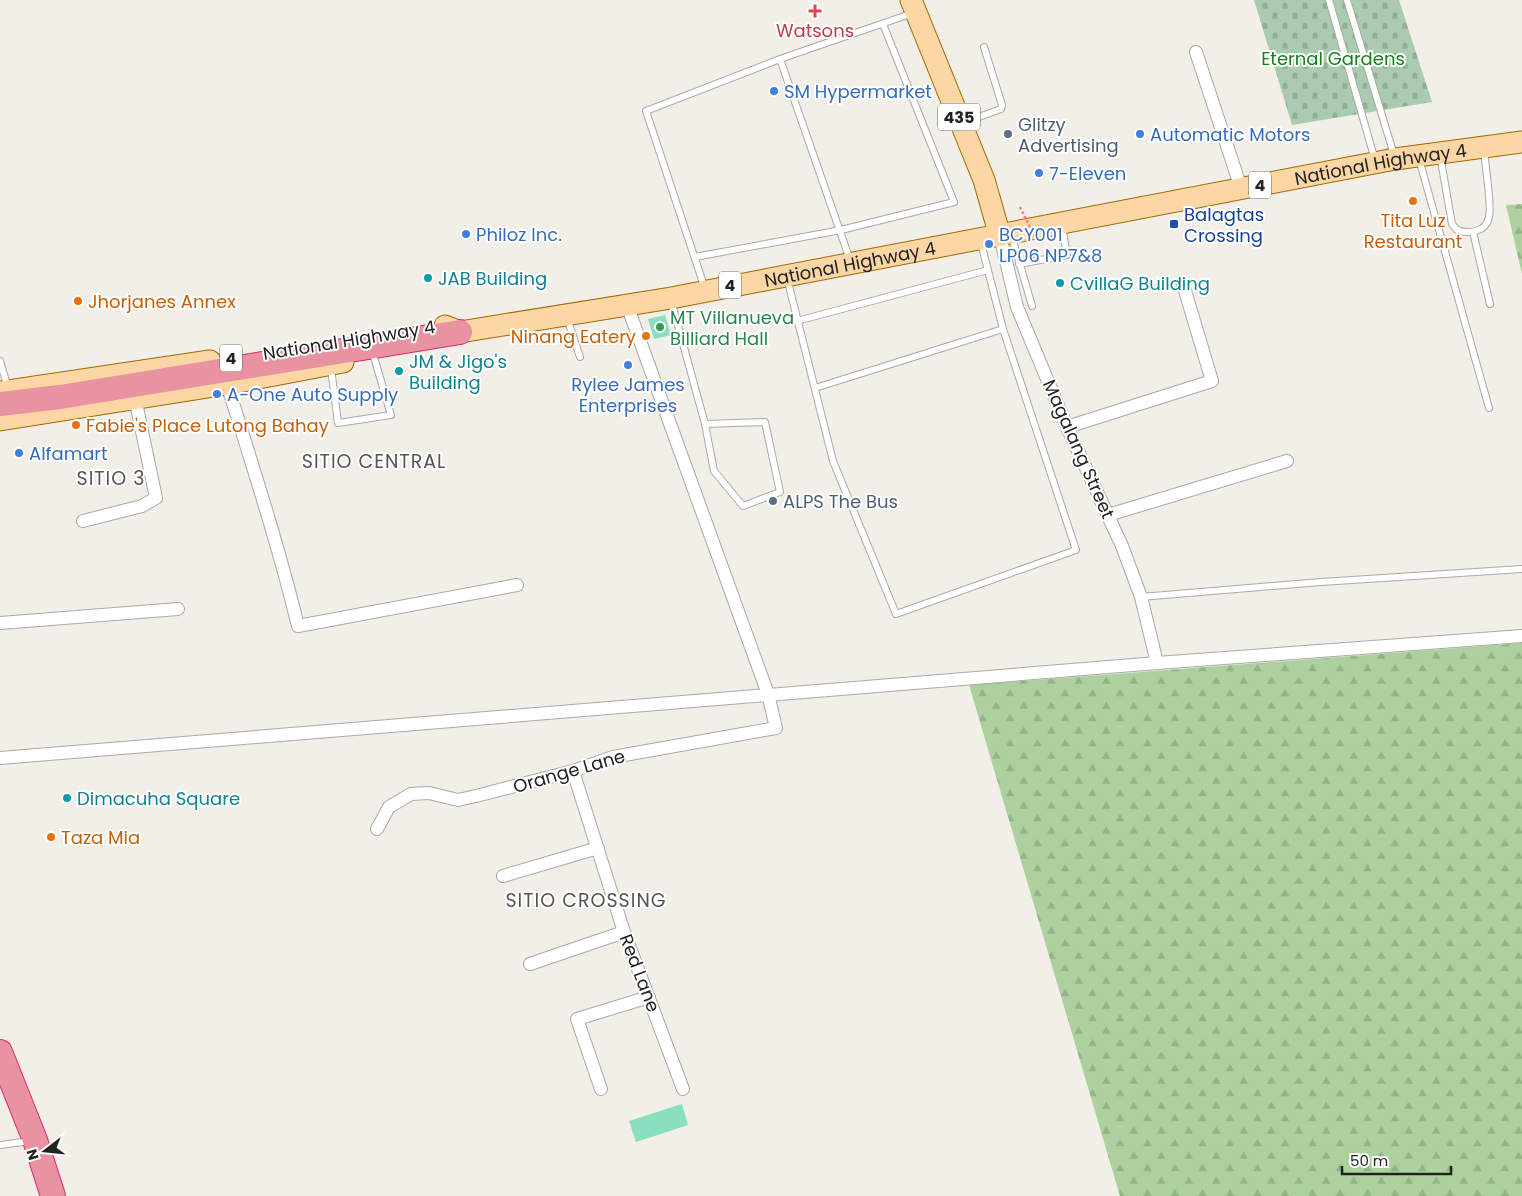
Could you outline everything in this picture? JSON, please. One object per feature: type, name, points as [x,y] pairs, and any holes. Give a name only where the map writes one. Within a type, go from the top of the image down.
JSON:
[{"type":"highway","points":[[3,396],[79,394],[454,337]]},
{"type":"highway","points":[[0,1052],[35,1140],[53,1196]]},
{"type":"main road","name":"435","points":[[914,6],[984,180],[997,236]]},
{"type":"main road","name":"National Highway 4","points":[[0,420],[227,384],[374,357],[454,337],[566,314],[671,298],[786,274],[851,264],[1385,160],[1522,142]]},
{"type":"street","points":[[1196,52],[1240,188]]},
{"type":"street","name":"Magalang Street","points":[[997,236],[1017,307],[1068,427],[1122,546],[1141,597],[1157,663]]},
{"type":"street","points":[[1068,427],[1212,381],[1183,284]]},
{"type":"street","points":[[626,305],[768,694]]},
{"type":"street","points":[[227,384],[245,448],[281,553],[298,626],[517,585]]},
{"type":"street","points":[[83,521],[142,506],[156,498],[135,398]]},
{"type":"street","points":[[1108,515],[1287,461]]},
{"type":"street","points":[[0,623],[178,608]]},
{"type":"street","points":[[0,758],[768,694],[1522,636]]},
{"type":"street","name":"Orange Lane","points":[[377,829],[389,807],[412,794],[429,794],[458,800],[572,771],[613,757],[776,728],[768,694]]},
{"type":"street","name":"Red Lane","points":[[572,771],[624,932],[683,1089]]},
{"type":"street","points":[[503,876],[598,848]]},
{"type":"street","points":[[530,964],[624,932]]},
{"type":"street","points":[[601,1089],[577,1019],[649,997]]},
{"type":"lane","points":[[1329,0],[1385,160]]},
{"type":"lane","points":[[1347,0],[1385,160]]},
{"type":"lane","points":[[706,290],[646,111],[780,59],[883,24],[914,6]]},
{"type":"lane","points":[[695,257],[841,230],[954,202],[883,24]]},
{"type":"lane","points":[[961,123],[1001,109],[1002,105],[984,47]]},
{"type":"lane","points":[[780,59],[841,230],[851,264]]},
{"type":"lane","points":[[1439,152],[1452,224],[1457,230],[1473,232],[1481,229],[1489,217],[1484,146]]},
{"type":"lane","points":[[1418,155],[1489,408]]},
{"type":"lane","points":[[1019,264],[1067,255],[1062,222]]},
{"type":"lane","points":[[1473,232],[1490,304]]},
{"type":"lane","points":[[997,236],[1019,264],[1032,306]]},
{"type":"lane","points":[[786,274],[833,461],[896,614],[1076,550],[1003,329],[988,270],[997,236]]},
{"type":"lane","points":[[797,320],[988,270]]},
{"type":"lane","points":[[671,298],[705,424],[714,471],[743,506],[780,492],[766,422],[705,424]]},
{"type":"lane","points":[[566,314],[580,357]]},
{"type":"lane","points":[[814,388],[1003,329]]},
{"type":"lane","points":[[330,365],[338,423],[391,414],[374,357]]},
{"type":"lane","points":[[0,361],[3,396]]},
{"type":"lane","points":[[1141,597],[1322,582],[1522,569]]},
{"type":"lane","points":[[0,1145],[35,1140]]},
{"type":"path","points":[[1020,207],[1036,239]]},
{"type":"green space","name":"Eternal Gardens","points":[[1254,0],[1399,0],[1432,102],[1292,125]]},
{"type":"green space","points":[[1522,204],[1522,274],[1506,205]]},
{"type":"green space","name":"MT Villanueva Billiard Hall","points":[[665,315],[671,335],[654,339],[648,319]]},
{"type":"green space","points":[[1522,643],[1522,1196],[1120,1196],[969,685]]},
{"type":"green space","points":[[682,1104],[688,1125],[636,1142],[629,1121]]},
{"type":"place","name":"Watsons","points":[[815,11]]},
{"type":"place","name":"SM Hypermarket","points":[[774,91]]},
{"type":"place","name":"Glitzy Advertising","points":[[1008,134]]},
{"type":"place","name":"Automatic Motors","points":[[1140,134]]},
{"type":"place","name":"7-Eleven","points":[[1039,173]]},
{"type":"place","name":"Tita Luz Restaurant","points":[[1413,201]]},
{"type":"place","name":"Balagtas Crossing","points":[[1174,224]]},
{"type":"place","name":"Philoz Inc.","points":[[466,234]]},
{"type":"place","name":"BCY001 LP06 NP7&8","points":[[989,244]]},
{"type":"place","name":"JAB Building","points":[[428,278]]},
{"type":"place","name":"CvillaG Building","points":[[1060,283]]},
{"type":"place","name":"Jhorjanes Annex","points":[[78,301]]},
{"type":"place","name":"MT Villanueva Billiard Hall","points":[[660,327]]},
{"type":"place","name":"Ninang Eatery","points":[[646,336]]},
{"type":"place","name":"Rylee James Enterprises","points":[[628,365]]},
{"type":"place","name":"JM & Jigo's Building","points":[[399,371]]},
{"type":"place","name":"A-One Auto Supply","points":[[217,394]]},
{"type":"place","name":"Fabie's Place Lutong Bahay","points":[[76,425]]},
{"type":"place","name":"Alfamart","points":[[19,453]]},
{"type":"place","name":"ALPS The Bus","points":[[773,501]]},
{"type":"place","name":"Dimacuha Square","points":[[67,798]]},
{"type":"place","name":"Taza Mia","points":[[51,837]]},
{"type":"district","name":"SITIO CENTRAL","points":[[374,461]]},
{"type":"district","name":"SITIO 3","points":[[111,478]]},
{"type":"district","name":"SITIO CROSSING","points":[[586,900]]}]
